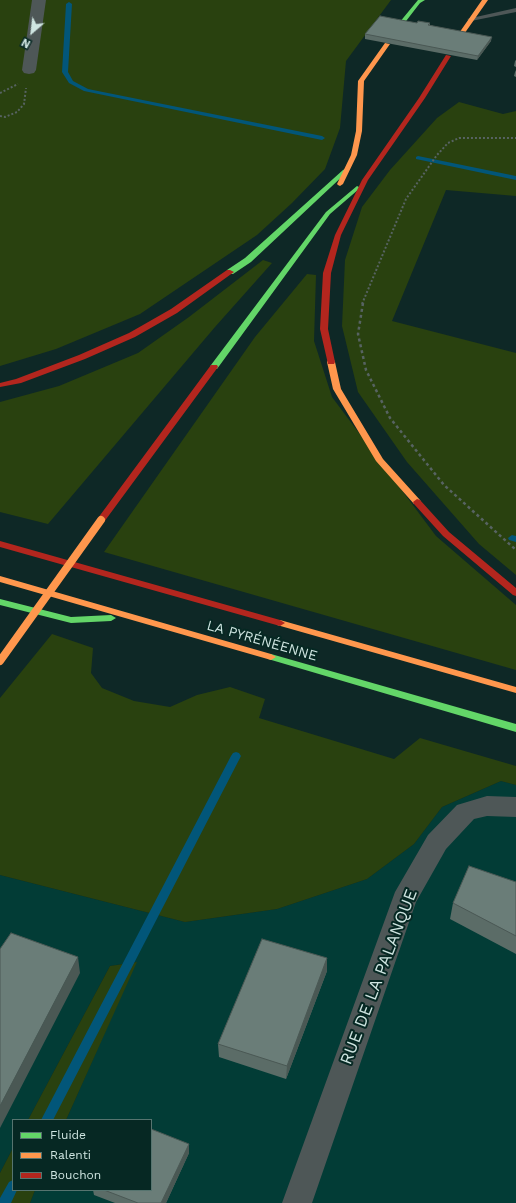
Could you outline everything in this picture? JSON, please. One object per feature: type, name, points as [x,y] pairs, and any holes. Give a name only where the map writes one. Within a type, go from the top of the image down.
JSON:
[{"type":"highway","points":[[401,24],[418,2],[422,0]]},
{"type":"highway","points":[[460,36],[485,0]]},
{"type":"highway","points":[[328,213],[345,171],[354,155],[359,131],[361,81],[387,44]]},
{"type":"highway","points":[[448,56],[422,98],[365,180],[338,235],[327,273],[324,329],[337,389],[385,466],[446,534],[516,592]]},
{"type":"highway","points":[[0,385],[18,381],[82,357],[132,335],[174,311],[248,260],[345,171]]},
{"type":"highway","points":[[0,661],[100,520],[328,213],[365,180]]},
{"type":"highway","name":"LA PYRÉNÉENNE","points":[[0,544],[516,690]]},
{"type":"highway","name":"LA PYRÉNÉENNE","points":[[0,579],[516,728]]},
{"type":"highway","points":[[0,602],[71,620],[131,618]]},
{"type":"street","points":[[29,70],[39,0]]},
{"type":"street","name":"RUE DE LA PALANQUE","points":[[296,1203],[404,900],[438,842],[466,812],[487,806],[516,807]]},
{"type":"lane","points":[[471,19],[516,10]]},
{"type":"path","points":[[0,116],[5,117],[17,112],[24,104],[29,70]]},
{"type":"path","points":[[516,138],[459,138],[448,143],[436,155],[406,199],[363,300],[358,334],[366,370],[390,418],[444,485],[516,550]]},
{"type":"shaded area","points":[[501,781],[516,785],[516,1203],[30,1203],[35,1191],[152,1191],[152,1119],[66,1119],[136,962],[110,966],[29,1119],[12,1119],[12,1150],[0,1173],[0,875],[185,922],[277,909],[367,879],[414,844],[442,807]]},
{"type":"green space","points":[[0,0],[391,0],[346,61],[340,128],[325,169],[292,203],[257,235],[140,314],[56,349],[0,366]]},
{"type":"green space","points":[[459,102],[503,114],[516,111],[516,196],[446,190],[392,321],[516,353],[516,575],[479,544],[407,462],[358,392],[342,326],[345,260],[362,207],[390,170],[437,118]]},
{"type":"green space","points":[[263,260],[272,263],[215,327],[48,524],[0,512],[0,402],[59,386],[138,353],[189,317]]},
{"type":"green space","points":[[307,274],[316,275],[314,341],[332,397],[436,536],[516,605],[516,670],[104,552],[255,337]]},
{"type":"green space","points":[[52,634],[93,648],[91,673],[102,688],[134,701],[170,707],[197,695],[230,687],[265,699],[259,718],[394,759],[420,738],[516,766],[516,785],[501,781],[442,807],[414,844],[367,879],[277,909],[185,922],[0,875],[0,698]]},
{"type":"green space","points":[[137,962],[66,1119],[29,1119],[110,966]]},
{"type":"green space","points":[[12,1150],[12,1191],[35,1191],[30,1203],[0,1203],[0,1173]]},
{"type":"building","points":[[380,16],[417,23],[418,21],[430,23],[428,25],[492,37],[478,56],[365,34]]},
{"type":"building","points":[[469,866],[516,882],[516,936],[453,903]]},
{"type":"building","points":[[11,933],[78,957],[0,1106],[0,949]]},
{"type":"building","points":[[262,939],[327,958],[287,1066],[218,1044]]},
{"type":"building","points":[[152,1129],[189,1144],[161,1203],[138,1203],[107,1191],[152,1191]]},
{"type":"waterway","points":[[69,4],[65,72],[71,82],[86,90],[322,138]]},
{"type":"waterway","points":[[418,158],[516,178]]},
{"type":"waterway","points":[[512,538],[516,539]]},
{"type":"waterway","points":[[48,1119],[236,756]]},
{"type":"waterway","points":[[4,1203],[12,1188]]},
{"type":"traffic: fast","points":[[401,24],[418,2],[422,0]]},
{"type":"traffic: fast","points":[[230,272],[248,260],[345,171]]},
{"type":"traffic: fast","points":[[214,367],[328,213],[357,188]]},
{"type":"traffic: fast","points":[[0,602],[71,620],[111,618]]},
{"type":"traffic: fast","points":[[271,657],[516,728]]},
{"type":"traffic: slow","points":[[460,36],[485,0]]},
{"type":"traffic: slow","points":[[340,184],[354,155],[359,131],[361,81],[387,44]]},
{"type":"traffic: slow","points":[[331,362],[337,389],[380,461],[417,502]]},
{"type":"traffic: slow","points":[[0,661],[101,520]]},
{"type":"traffic: slow","points":[[0,579],[271,657]]},
{"type":"traffic: slow","points":[[280,623],[516,690]]},
{"type":"traffic: jam","points":[[331,362],[324,329],[327,273],[338,235],[365,180],[422,98],[448,56]]},
{"type":"traffic: jam","points":[[0,385],[18,381],[82,357],[132,335],[174,311],[230,272]]},
{"type":"traffic: jam","points":[[101,520],[214,367]]},
{"type":"traffic: jam","points":[[417,502],[446,534],[516,593]]},
{"type":"traffic: jam","points":[[0,544],[280,623]]}]
